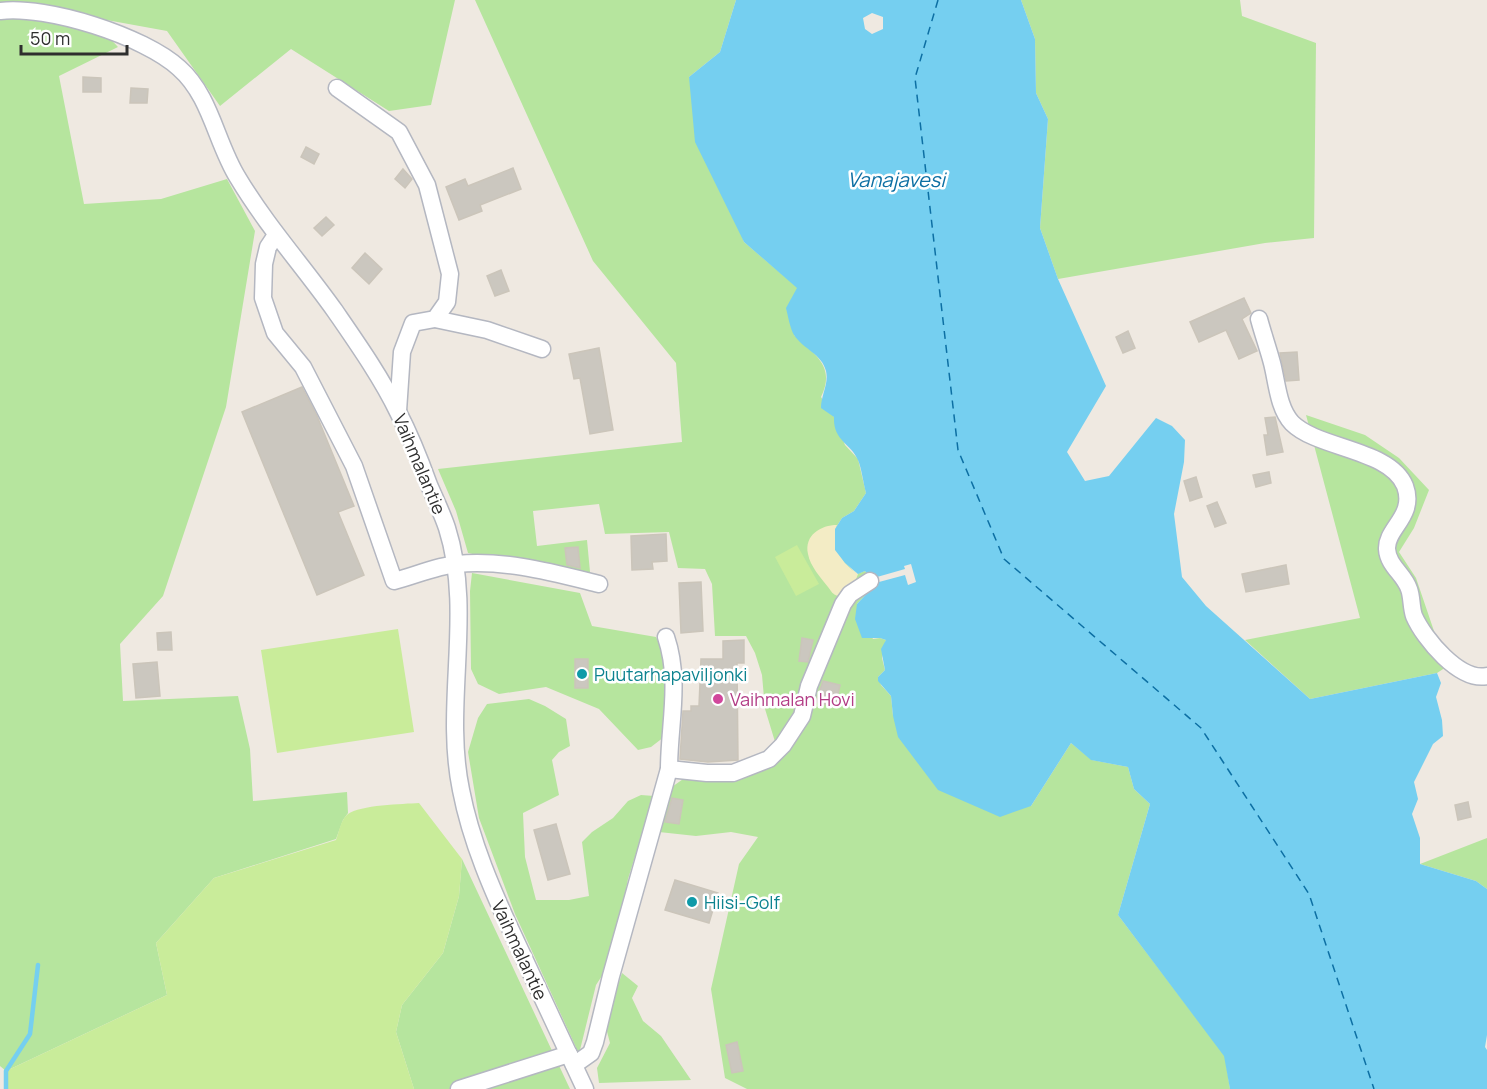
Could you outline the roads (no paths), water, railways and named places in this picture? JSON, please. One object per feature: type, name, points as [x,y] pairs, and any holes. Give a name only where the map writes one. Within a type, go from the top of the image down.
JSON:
[{"type":"street","name":"Vaihmalantie","points":[[0,11],[35,10],[60,15],[104,29],[161,54],[181,69],[202,97],[238,178],[276,235],[334,310],[398,411],[447,528],[455,564],[459,646],[454,713],[460,790],[489,882],[585,1089]]},
{"type":"street","points":[[337,88],[399,132],[427,185],[450,274],[447,302],[435,319]]},
{"type":"street","points":[[276,235],[268,247],[264,264],[263,298],[275,333],[303,367],[354,466],[394,581],[455,564],[493,564],[599,584]]},
{"type":"street","points":[[398,411],[402,352],[413,323],[435,319],[487,330],[542,349]]},
{"type":"street","points":[[1258,319],[1282,409],[1291,422],[1306,434],[1366,455],[1399,474],[1406,488],[1407,504],[1405,513],[1389,539],[1390,561],[1409,587],[1414,616],[1437,651],[1467,674],[1476,677],[1487,676]]},
{"type":"street","points":[[669,769],[707,773],[733,772],[769,759],[783,745],[802,716],[809,686],[843,604],[850,594],[870,581]]},
{"type":"street","points":[[459,1089],[591,1053],[669,769],[674,716],[674,683],[671,654],[666,637]]},
{"type":"water","name":"Vanajavesi","points":[[736,0],[1021,0],[1035,39],[1036,93],[1048,119],[1040,228],[1058,279],[1106,386],[1067,452],[1085,481],[1109,476],[1156,418],[1172,426],[1185,440],[1184,462],[1174,514],[1182,577],[1206,606],[1310,699],[1437,673],[1441,683],[1436,697],[1442,720],[1443,736],[1433,744],[1414,782],[1418,799],[1412,814],[1420,838],[1420,864],[1476,881],[1487,889],[1487,1035],[1485,1047],[1487,1050],[1487,1089],[1230,1089],[1224,1056],[1118,915],[1150,804],[1134,789],[1128,767],[1091,760],[1071,743],[1031,806],[1000,817],[938,790],[898,737],[891,696],[878,681],[878,677],[885,670],[881,649],[886,640],[862,638],[855,619],[857,604],[872,588],[869,576],[865,571],[858,574],[835,550],[835,529],[842,518],[854,511],[866,493],[859,464],[855,454],[839,437],[834,425],[834,417],[821,408],[826,380],[824,365],[798,340],[791,329],[786,308],[797,288],[744,242],[695,142],[689,77],[720,52]],"holes":[[[872,13],[883,17],[883,29],[872,34],[865,29],[863,18]]]},
{"type":"waterway","points":[[6,1089],[6,1071],[30,1034],[38,965]]},
{"type":"place","name":"Puutarhapaviljonki","points":[[582,674]]},
{"type":"place","name":"Vaihmalan Hovi","points":[[718,699]]},
{"type":"place","name":"Hiisi-Golf","points":[[692,902]]}]
